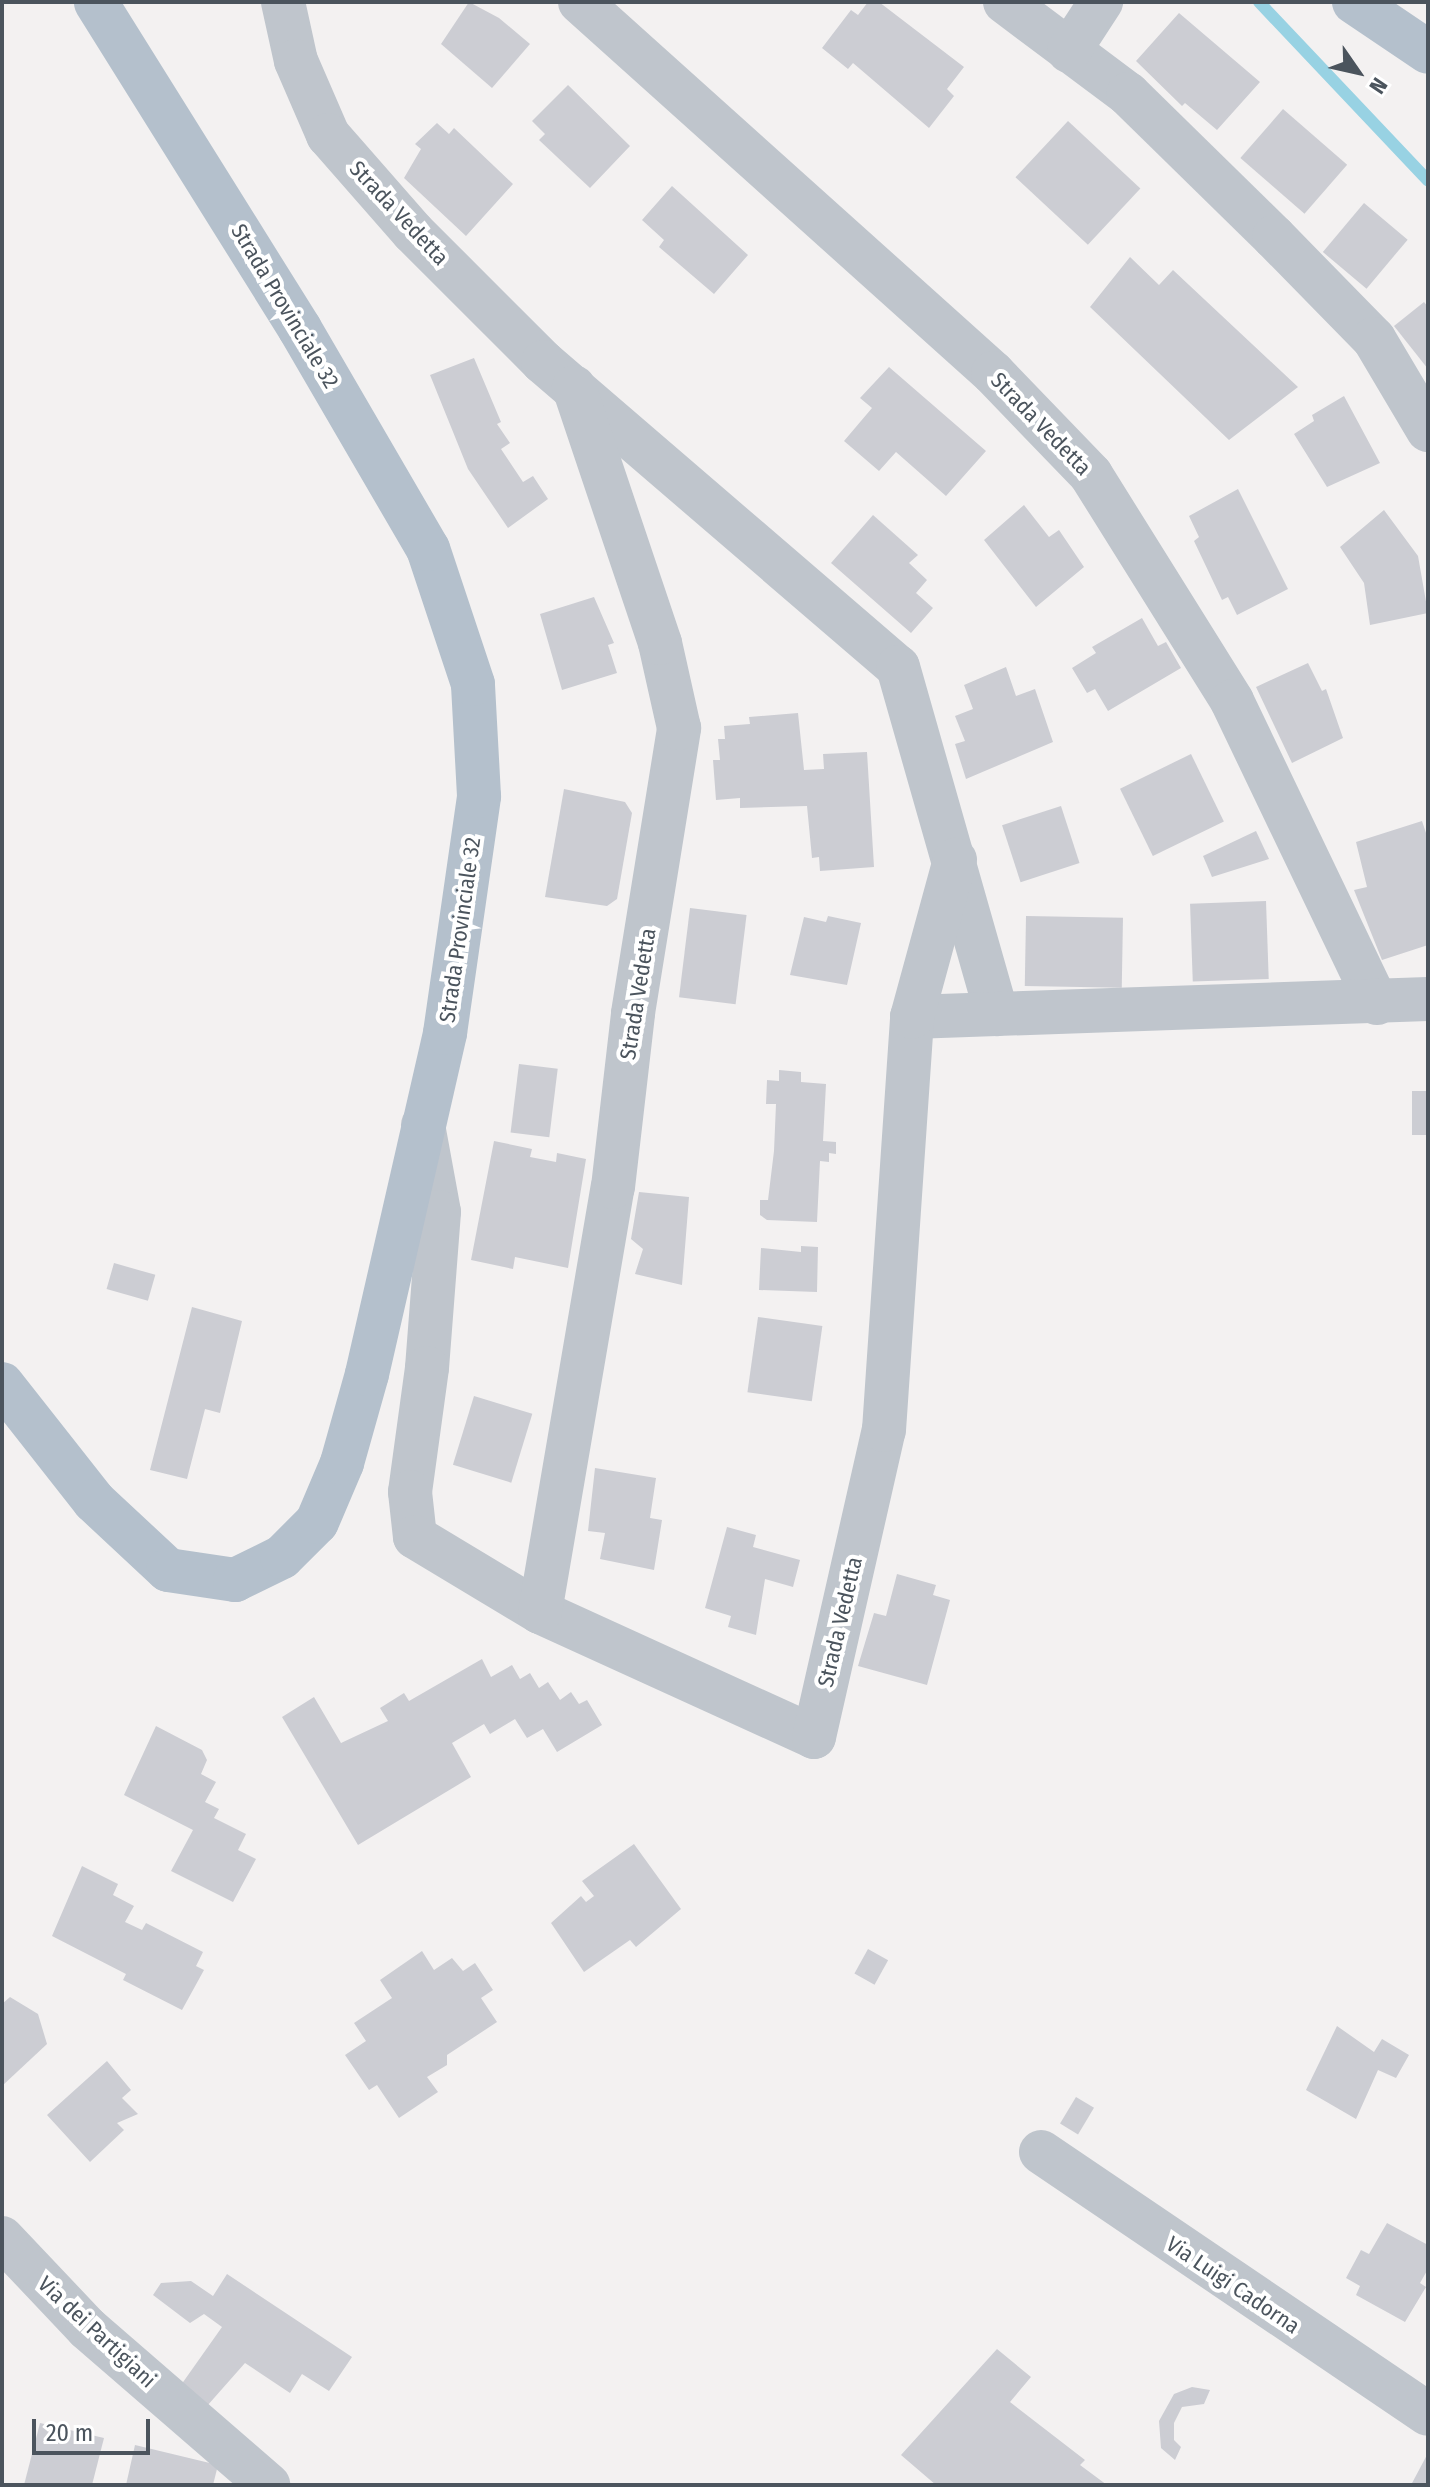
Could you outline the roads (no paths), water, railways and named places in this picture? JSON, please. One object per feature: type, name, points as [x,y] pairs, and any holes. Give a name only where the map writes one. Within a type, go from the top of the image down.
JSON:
[{"type":"main road","name":"Strada Provinciale 32","points":[[2,1384],[94,1501],[168,1570],[235,1580],[282,1557],[317,1522],[342,1463],[445,1033],[479,796],[473,684],[428,549],[300,329],[96,2]]},
{"type":"main road","points":[[1354,2],[1428,52]]},
{"type":"street","name":"Strada Vedetta","points":[[283,2],[296,61],[328,135],[413,232],[574,387],[898,667],[997,1014]]},
{"type":"street","name":"Strada Vedetta","points":[[580,2],[993,373],[1091,475],[1232,701],[1377,1003]]},
{"type":"street","points":[[1005,2],[1128,94],[1374,339],[1428,430]]},
{"type":"street","points":[[1069,51],[1101,2]]},
{"type":"street","name":"Strada Vedetta","points":[[540,1612],[613,1187],[633,1013],[679,728],[660,643],[574,387]]},
{"type":"street","name":"Strada Vedetta","points":[[422,1123],[439,1212],[427,1368],[410,1492],[415,1537],[540,1612],[814,1737],[884,1430],[912,1017],[955,860]]},
{"type":"street","points":[[912,1017],[1428,999]]},
{"type":"street","name":"Via Luigi Cadorna","points":[[1041,2152],[1428,2414]]},
{"type":"street","name":"Via dei Partigiani","points":[[2,2238],[87,2328],[268,2485]]},
{"type":"waterway","points":[[1259,2],[1428,181]]}]
